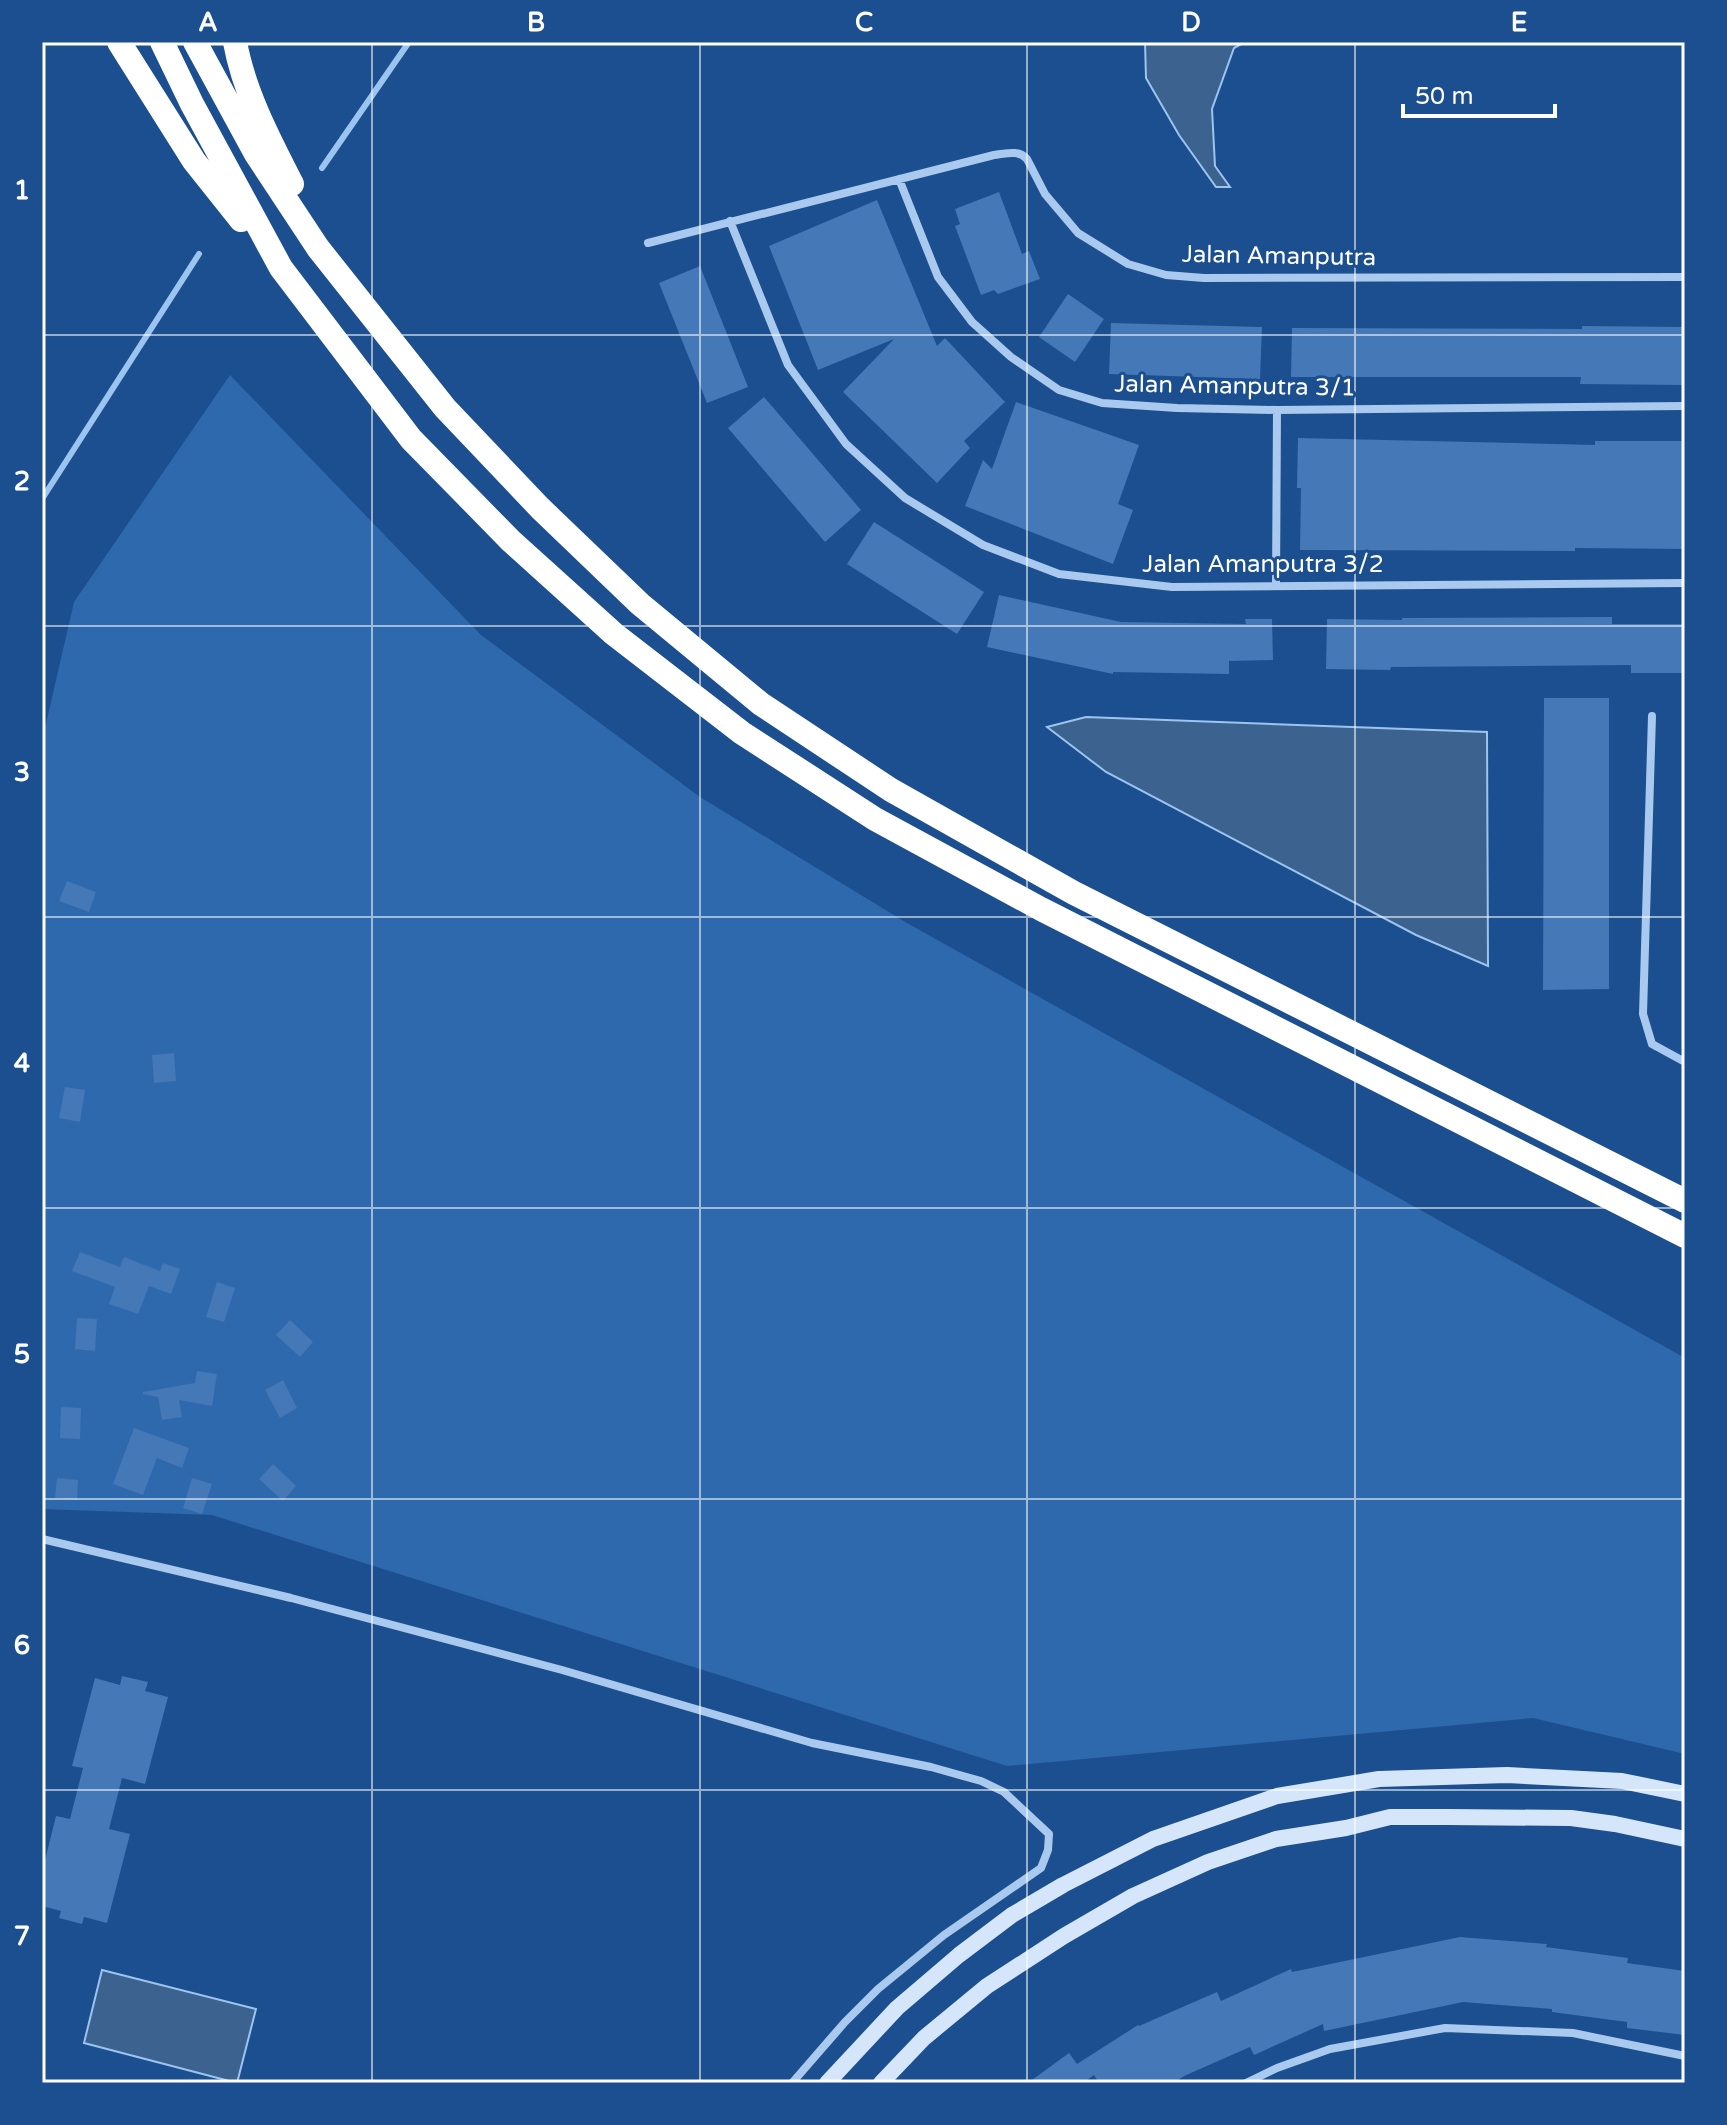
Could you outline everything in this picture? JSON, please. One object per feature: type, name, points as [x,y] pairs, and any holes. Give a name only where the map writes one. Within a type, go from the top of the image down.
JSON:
[{"type":"highway","points":[[119,42],[194,161],[281,268],[411,439],[500,530],[614,634],[742,733],[875,819],[1041,909],[1685,1236]]},
{"type":"highway","points":[[162,42],[281,268]]},
{"type":"highway","points":[[195,42],[256,154],[318,248],[445,408],[540,508],[640,604],[761,704],[891,790],[1074,893],[1685,1201]]},
{"type":"highway","points":[[235,42],[261,123],[292,185],[318,248]]},
{"type":"main road","points":[[827,2083],[897,2008],[1012,1915],[1153,1839],[1277,1796],[1379,1779],[1507,1775],[1622,1781],[1685,1794]]},
{"type":"main road","points":[[881,2083],[924,2038],[987,1986],[1064,1936],[1133,1896],[1208,1862],[1276,1839],[1346,1828],[1390,1817],[1433,1817],[1571,1818],[1685,1839]]},
{"type":"street","name":"Jalan Amanputra","points":[[648,243],[994,155],[1017,152],[1027,159],[1045,194],[1078,233],[1128,264],[1166,275],[1204,278],[1685,277]]},
{"type":"street","name":"Jalan Amanputra 3/1","points":[[899,179],[938,277],[972,322],[1011,357],[1059,390],[1102,403],[1277,410],[1685,406]]},
{"type":"street","name":"Jalan Amanputra 3/2","points":[[730,221],[788,365],[846,444],[905,498],[983,545],[1059,574],[1172,587],[1685,583]]},
{"type":"street","points":[[1276,586],[1277,410]]},
{"type":"street","points":[[1652,716],[1643,1014],[1652,1044],[1685,1062]]},
{"type":"street","points":[[42,1539],[291,1598],[562,1670],[812,1743],[943,1770],[981,1781],[1004,1792],[1049,1834],[1048,1850],[1041,1868],[944,1935],[878,1989],[792,2083]]},
{"type":"street","points":[[1246,2083],[1330,2049],[1445,2028],[1573,2033],[1685,2056]]},
{"type":"shaded area","points":[[1145,42],[1245,42],[1234,48],[1212,109],[1215,166],[1230,187],[1216,187],[1179,135],[1146,78]]},
{"type":"shaded area","points":[[230,375],[481,635],[700,797],[907,923],[1685,1358],[1685,1754],[1533,1718],[1007,1766],[212,1515],[42,1509],[42,741],[74,602]]},
{"type":"shaded area","points":[[1086,717],[1487,732],[1488,966],[1416,935],[1106,772],[1047,727]]},
{"type":"shaded area","points":[[102,1970],[256,2009],[237,2083],[84,2043]]},
{"type":"building","points":[[999,192],[1022,254],[1029,251],[1040,279],[998,294],[994,290],[981,295],[955,226],[960,224],[955,209]]},
{"type":"building","points":[[877,200],[937,346],[945,338],[1005,402],[964,441],[970,448],[937,483],[843,392],[894,339],[818,370],[769,246]]},
{"type":"building","points":[[700,266],[748,387],[707,403],[659,283]]},
{"type":"building","points":[[1068,294],[1104,319],[1075,362],[1039,337]]},
{"type":"building","points":[[1111,323],[1262,327],[1260,379],[1109,374]]},
{"type":"building","points":[[1582,326],[1685,327],[1685,385],[1580,384],[1581,377],[1291,377],[1292,328],[1582,329]]},
{"type":"building","points":[[764,397],[861,510],[825,542],[728,428]]},
{"type":"building","points":[[1016,402],[1139,445],[1118,504],[1133,510],[1113,564],[965,506],[983,460],[992,469]]},
{"type":"building","points":[[1298,438],[1595,445],[1595,441],[1685,441],[1685,549],[1300,550]]},
{"type":"building","points":[[874,522],[984,592],[957,634],[847,564]]},
{"type":"building","points":[[999,595],[1121,622],[1246,624],[1245,619],[1272,619],[1273,660],[1229,661],[1229,674],[1113,674],[987,647]]},
{"type":"building","points":[[1612,617],[1612,624],[1685,624],[1685,673],[1631,673],[1631,665],[1326,669],[1327,619]]},
{"type":"building","points":[[1544,698],[1609,698],[1609,989],[1543,990]]},
{"type":"building","points":[[67,881],[96,892],[89,912],[59,901]]},
{"type":"building","points":[[174,1053],[176,1081],[154,1083],[152,1055]]},
{"type":"building","points":[[65,1087],[85,1090],[80,1122],[59,1118]]},
{"type":"building","points":[[80,1252],[120,1267],[124,1257],[160,1271],[163,1263],[180,1269],[171,1294],[149,1286],[138,1314],[109,1304],[115,1287],[72,1271]]},
{"type":"building","points":[[217,1282],[235,1288],[224,1322],[206,1317]]},
{"type":"building","points":[[77,1318],[97,1319],[95,1351],[75,1349]]},
{"type":"building","points":[[290,1320],[313,1342],[300,1357],[276,1335]]},
{"type":"building","points":[[197,1371],[217,1374],[212,1406],[179,1400],[182,1417],[162,1420],[158,1397],[143,1392],[195,1383]]},
{"type":"building","points":[[283,1380],[297,1408],[280,1418],[265,1390]]},
{"type":"building","points":[[61,1407],[81,1408],[80,1439],[60,1438]]},
{"type":"building","points":[[134,1428],[189,1448],[182,1468],[157,1458],[143,1495],[113,1484]]},
{"type":"building","points":[[273,1464],[296,1486],[283,1501],[259,1479]]},
{"type":"building","points":[[57,1478],[78,1480],[77,1500],[55,1498]]},
{"type":"building","points":[[192,1478],[212,1484],[202,1514],[183,1508]]},
{"type":"building","points":[[122,1676],[148,1682],[145,1691],[168,1697],[145,1784],[122,1778],[109,1829],[130,1834],[107,1923],[84,1917],[82,1924],[59,1918],[61,1911],[42,1906],[42,1872],[56,1816],[70,1819],[83,1768],[72,1766],[95,1678],[120,1685]]},
{"type":"building","points":[[1460,1937],[1547,1944],[1546,1947],[1628,1958],[1627,1963],[1685,1971],[1685,2035],[1627,2028],[1627,2022],[1552,2012],[1552,2009],[1463,2002],[1324,2031],[1323,2024],[1254,2055],[1250,2047],[1174,2083],[1099,2083],[1094,2075],[1083,2083],[1028,2083],[1069,2053],[1077,2064],[1138,2025],[1217,1992],[1221,2001],[1291,1969],[1292,1972]]},
{"type":"waterway","points":[[322,168],[409,42]]},
{"type":"waterway","points":[[42,499],[199,254]]}]
